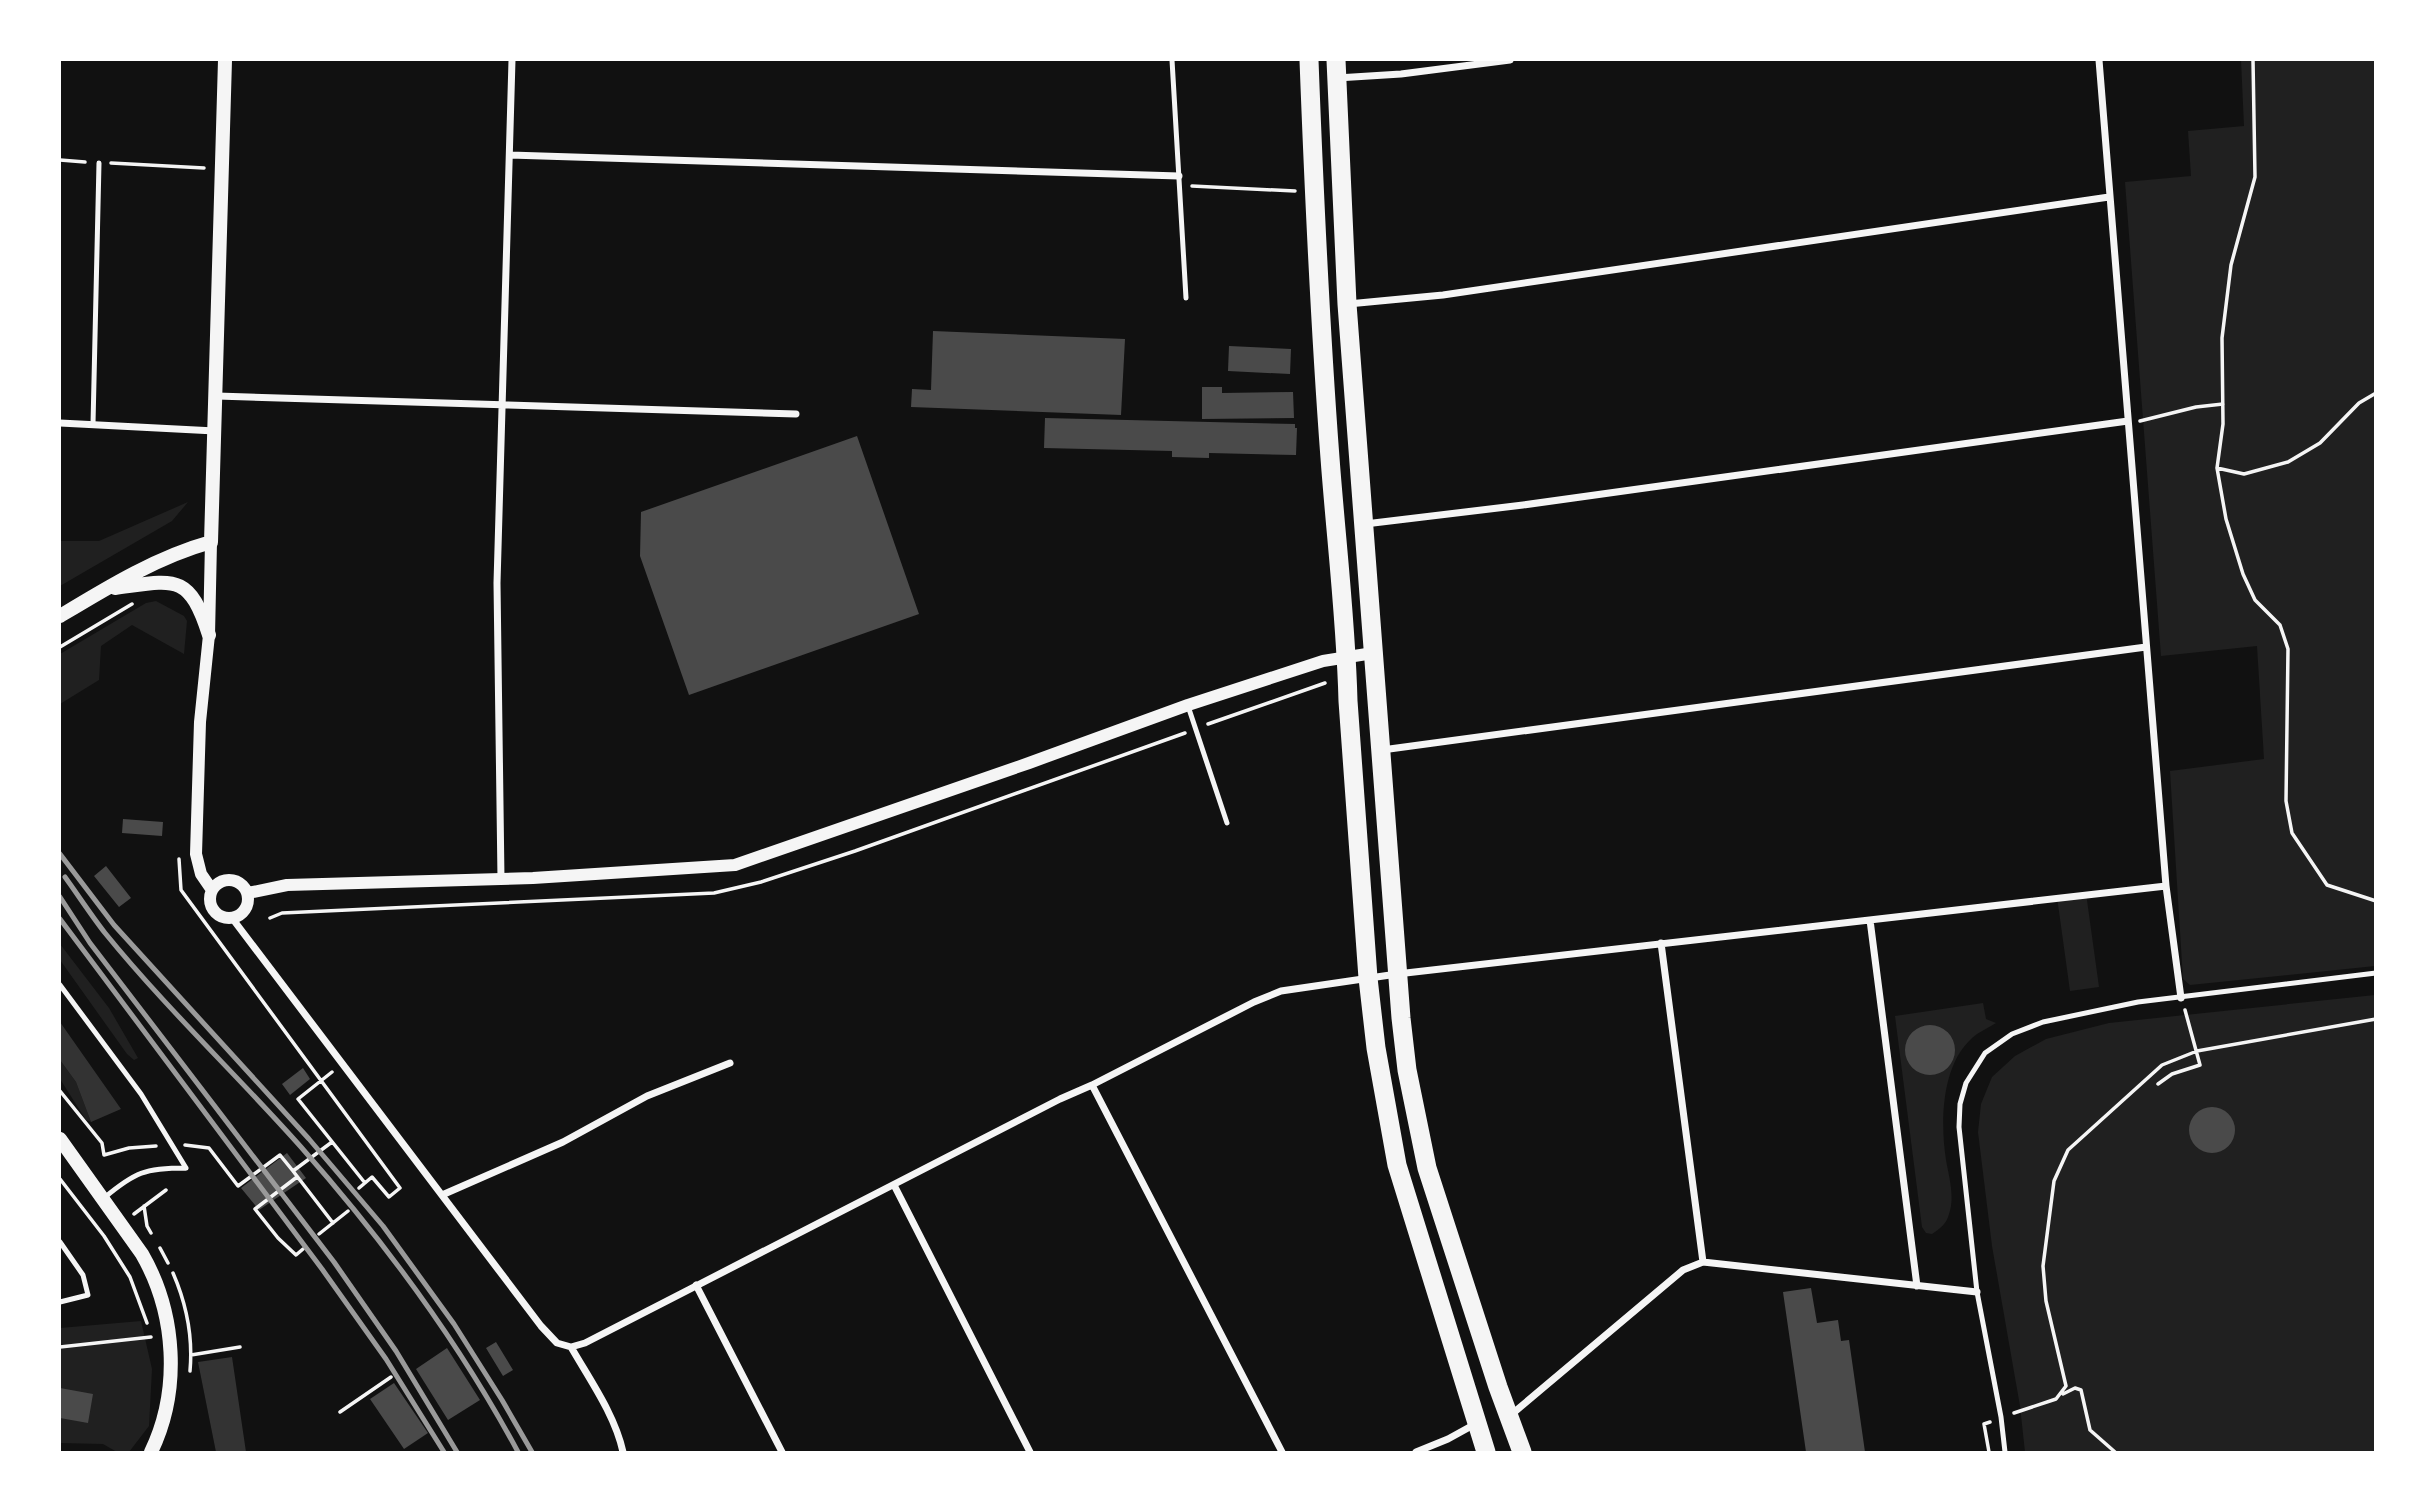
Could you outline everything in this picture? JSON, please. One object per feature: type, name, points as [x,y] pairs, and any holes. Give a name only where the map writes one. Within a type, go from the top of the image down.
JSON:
[{"type":"highway","points":[[1309,60],[1316,255],[1347,656],[1368,978],[1376,1048],[1397,1165],[1486,1452]]},
{"type":"highway","points":[[1337,69],[1347,304],[1407,1070],[1427,1168],[1508,1417],[1522,1452]]},
{"type":"main road","points":[[60,616],[103,590],[173,555],[211,542],[225,60]]},
{"type":"main road","points":[[103,590],[157,582],[176,584],[196,600],[209,635]]},
{"type":"main road","points":[[60,1139],[104,1198],[153,1273],[168,1322],[170,1353],[166,1411],[150,1452]]},
{"type":"street","points":[[501,879],[497,583],[512,60]]},
{"type":"street","points":[[1337,69],[1401,74],[1510,60]]},
{"type":"street","points":[[2099,60],[2166,886],[2181,998]]},
{"type":"street","points":[[510,155],[1179,176]]},
{"type":"street","points":[[1347,304],[1443,295],[2109,197]]},
{"type":"street","points":[[217,396],[502,407],[796,414]]},
{"type":"street","points":[[1363,524],[1523,505],[2128,421]]},
{"type":"street","points":[[60,423],[215,431]]},
{"type":"street","points":[[211,542],[209,635],[200,722],[196,854],[201,874],[212,890],[211,902],[220,916],[232,918],[549,1336],[557,1343],[571,1347],[585,1343],[1060,1099],[1281,991],[1398,974],[2166,886]]},
{"type":"street","points":[[1382,750],[2146,647]]},
{"type":"street","points":[[247,893],[287,886],[501,879],[734,865],[1188,705],[1315,663],[1373,653]]},
{"type":"street","points":[[212,890],[220,882],[231,880],[241,884],[247,893],[245,909],[232,918]]},
{"type":"street","points":[[1870,920],[1917,1286]]},
{"type":"street","points":[[1661,943],[1703,1262]]},
{"type":"street","points":[[442,1195],[563,1142],[647,1096],[730,1063]]},
{"type":"street","points":[[1092,1085],[1282,1452]]},
{"type":"street","points":[[894,1185],[1030,1452]]},
{"type":"street","points":[[1508,1417],[1684,1270],[1703,1262],[1977,1292]]},
{"type":"street","points":[[696,1284],[782,1452]]},
{"type":"street","points":[[571,1347],[620,1436],[623,1452]]},
{"type":"street","points":[[1416,1452],[1433,1449],[1477,1423]]},
{"type":"lane","points":[[1172,60],[1186,298]]},
{"type":"lane","points":[[93,424],[99,163]]},
{"type":"lane","points":[[1188,705],[1227,823]]},
{"type":"lane","points":[[2005,1452],[1977,1292],[1959,1127],[1960,1104],[1966,1083],[1985,1053],[2012,1034],[2043,1023],[2138,1002],[2375,973]]},
{"type":"lane","points":[[60,985],[141,1094],[186,1168],[155,1168],[140,1172],[104,1198]]},
{"type":"lane","points":[[60,1242],[83,1275],[88,1295],[60,1302]]},
{"type":"path","points":[[2253,60],[2255,177],[2231,265],[2222,338],[2223,404],[2217,468],[2226,519],[2243,574],[2255,600],[2280,625],[2288,649],[2286,801],[2292,833],[2327,885],[2375,901]]},
{"type":"path","points":[[60,160],[209,169]]},
{"type":"path","points":[[1179,186],[1295,191]]},
{"type":"path","points":[[2217,468],[2244,474],[2288,462],[2320,443],[2359,403],[2375,393]]},
{"type":"path","points":[[2128,421],[2145,421],[2196,407],[2223,404]]},
{"type":"path","points":[[60,647],[134,603]]},
{"type":"path","points":[[181,890],[400,1188],[389,1197],[372,1177],[359,1188]]},
{"type":"path","points":[[2158,1084],[2172,1074],[2200,1065],[2181,998]]},
{"type":"path","points":[[2001,1417],[2056,1399],[2066,1386],[2046,1301],[2043,1266],[2054,1181],[2068,1150],[2161,1065],[2197,1051],[2375,1019]]},
{"type":"path","points":[[342,1064],[298,1099],[365,1183]]},
{"type":"path","points":[[60,1091],[102,1143],[104,1155]]},
{"type":"path","points":[[293,1171],[332,1142]]},
{"type":"path","points":[[209,1147],[238,1186],[280,1155],[333,1223]]},
{"type":"path","points":[[60,1179],[104,1236],[130,1277],[152,1336],[60,1347]]},
{"type":"path","points":[[298,1179],[255,1209],[278,1238],[296,1255],[303,1249]]},
{"type":"path","points":[[135,1213],[166,1190]]},
{"type":"path","points":[[319,1234],[348,1211]]},
{"type":"path","points":[[191,1355],[240,1347]]},
{"type":"path","points":[[340,1412],[391,1377]]},
{"type":"path","points":[[2061,1394],[2075,1388],[2081,1390],[2090,1430],[2115,1452]]},
{"type":"shaded area","points":[[2241,60],[2375,60],[2375,966],[2190,985],[2183,979],[2170,771],[2264,759],[2257,646],[2161,656],[2125,182],[2191,176],[2188,131],[2244,126]]},
{"type":"shaded area","points":[[188,502],[172,521],[60,586],[60,541],[99,541]]},
{"type":"shaded area","points":[[156,601],[184,616],[187,621],[184,654],[132,625],[101,646],[99,680],[60,704],[60,654],[146,603]]},
{"type":"shaded area","points":[[2086,893],[2099,987],[2070,991],[2057,897]]},
{"type":"shaded area","points":[[60,944],[109,1008],[138,1058],[134,1060],[127,1054],[60,960]]},
{"type":"shaded area","points":[[2375,995],[2375,1452],[2025,1452],[2020,1406],[1992,1246],[1978,1132],[1981,1104],[1992,1077],[2015,1056],[2046,1039],[2109,1023]]},
{"type":"shaded area","points":[[1983,1003],[1986,1019],[1996,1023],[1965,1045],[1956,1059],[1946,1092],[1943,1128],[1951,1207],[1943,1226],[1932,1234],[1926,1233],[1922,1227],[1895,1016]]},
{"type":"shaded area","points":[[60,1022],[121,1109],[91,1122],[76,1082],[60,1060]]},
{"type":"shaded area","points":[[60,1060],[76,1082],[91,1122],[86,1120],[60,1079]]},
{"type":"shaded area","points":[[141,1321],[152,1369],[149,1426],[129,1452],[117,1452],[103,1444],[60,1443],[60,1328]]},
{"type":"shaded area","points":[[232,1357],[246,1452],[216,1452],[198,1362]]},
{"type":"building","points":[[933,331],[1125,339],[1121,415],[911,407],[912,389],[931,390]]},
{"type":"building","points":[[1229,346],[1291,349],[1290,374],[1228,371]]},
{"type":"building","points":[[1202,387],[1222,387],[1222,393],[1293,392],[1294,418],[1202,419]]},
{"type":"building","points":[[1045,418],[1295,424],[1296,455],[1209,453],[1209,458],[1172,457],[1172,451],[1044,448]]},
{"type":"building","points":[[857,436],[919,614],[689,695],[640,556],[641,512]]},
{"type":"building","points":[[123,819],[163,822],[162,836],[122,833]]},
{"type":"building","points":[[106,866],[131,898],[119,907],[94,876]]},
{"type":"building","points":[[1930,1025],[1948,1032],[1955,1050],[1948,1068],[1930,1075],[1912,1068],[1905,1050],[1912,1032]]},
{"type":"building","points":[[303,1068],[310,1079],[290,1095],[282,1084]]},
{"type":"building","points":[[2212,1107],[2228,1114],[2235,1130],[2228,1146],[2212,1153],[2196,1146],[2189,1130],[2196,1114]]},
{"type":"building","points":[[287,1153],[306,1178],[259,1210],[241,1188]]},
{"type":"building","points":[[1811,1288],[1817,1323],[1838,1320],[1841,1341],[1849,1340],[1865,1452],[1806,1452],[1783,1292]]},
{"type":"building","points":[[496,1342],[513,1370],[503,1376],[486,1348]]},
{"type":"building","points":[[447,1348],[480,1400],[448,1420],[416,1369]]},
{"type":"building","points":[[394,1383],[428,1433],[404,1449],[370,1399]]},
{"type":"building","points":[[60,1388],[93,1394],[88,1423],[60,1418]]},
{"type":"railway","points":[[60,854],[114,925],[309,1139],[383,1226],[454,1324],[532,1452]]},
{"type":"railway","points":[[65,877],[128,961],[301,1147],[362,1219],[445,1332],[518,1452]]},
{"type":"railway","points":[[60,897],[90,943],[334,1262],[396,1351],[457,1452]]},
{"type":"railway","points":[[60,919],[322,1269],[386,1359],[444,1452]]}]
